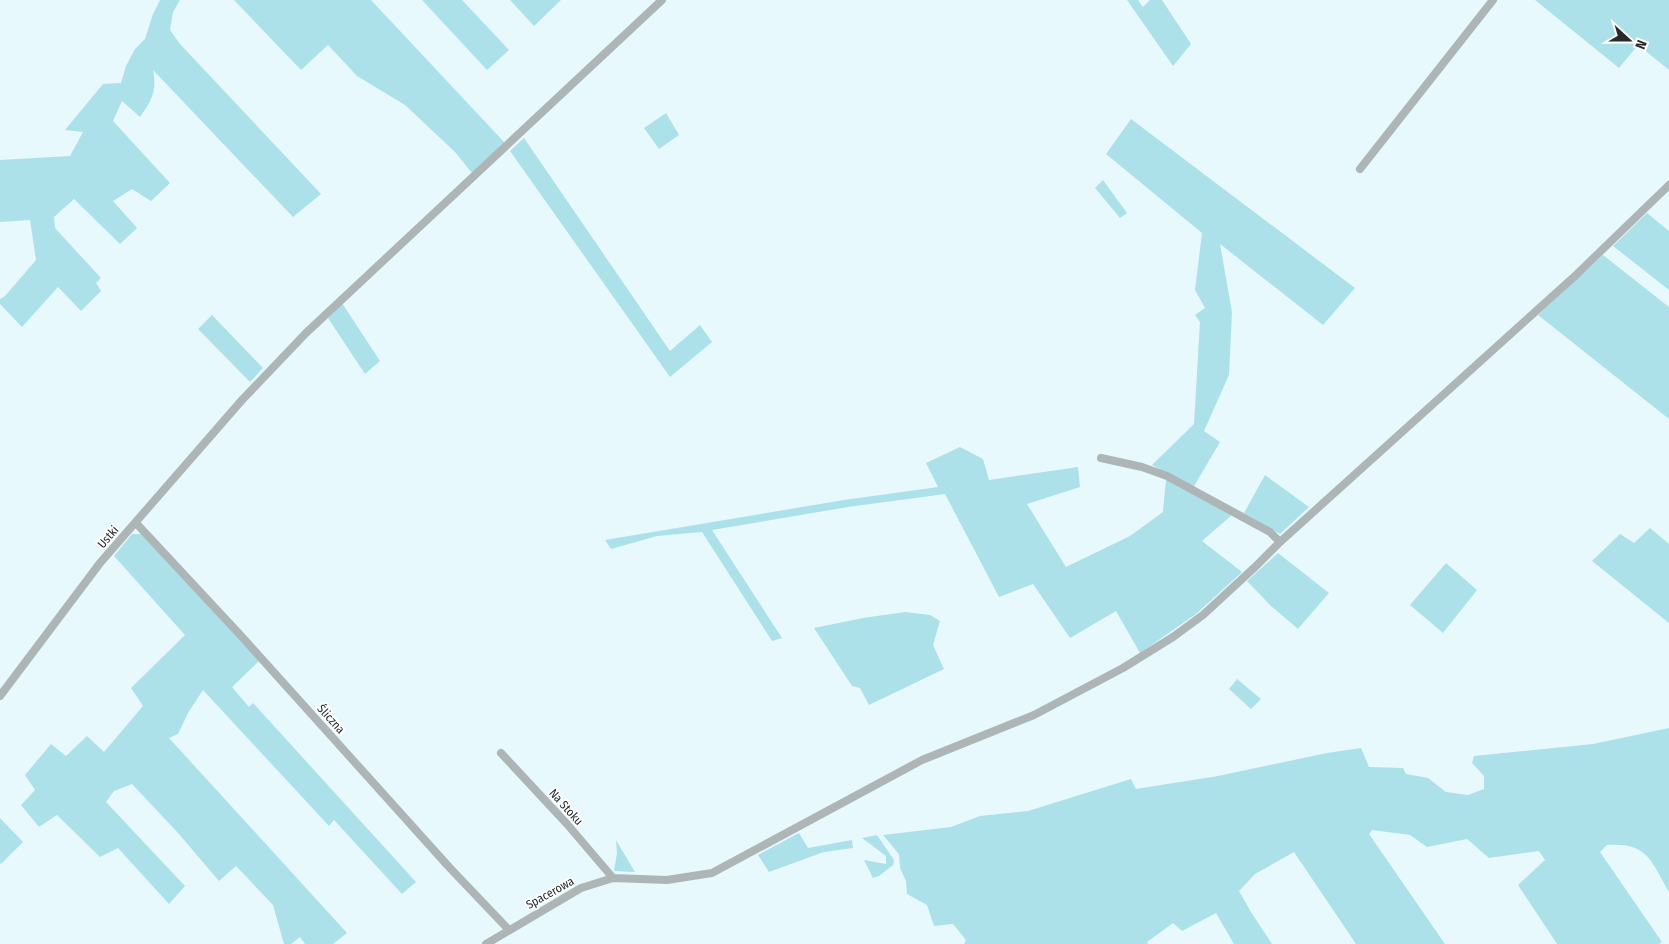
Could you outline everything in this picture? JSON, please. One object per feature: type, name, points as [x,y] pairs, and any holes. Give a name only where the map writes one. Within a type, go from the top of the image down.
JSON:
[{"type":"street","name":"Ustki","points":[[0,696],[100,563],[242,400],[332,308],[662,0]]},
{"type":"street","points":[[1360,169],[1493,0]]},
{"type":"street","name":"Spacerowa","points":[[486,944],[580,888],[613,878],[667,880],[712,873],[922,760],[1034,715],[1123,668],[1173,637],[1203,615],[1280,542],[1575,276],[1669,185]]},
{"type":"street","points":[[1101,458],[1142,467],[1167,476],[1270,532],[1280,542]]},
{"type":"street","name":"Śliczna","points":[[136,523],[243,638],[449,867],[509,930]]},
{"type":"street","name":"Na Stoku","points":[[501,753],[567,824],[613,878]]},
{"type":"shaded area","points":[[160,0],[180,0],[173,12],[170,30],[180,44],[321,194],[293,217],[153,70],[154,90],[148,105],[140,117],[122,101],[113,121],[170,183],[151,201],[132,189],[113,201],[137,228],[120,244],[74,199],[54,217],[55,228],[101,278],[96,283],[101,291],[81,311],[58,287],[22,327],[0,304],[0,299],[5,296],[36,260],[30,220],[0,222],[0,160],[70,156],[83,132],[65,130],[103,84],[121,83],[126,66],[135,49],[145,39],[153,14]]},
{"type":"shaded area","points":[[234,0],[371,0],[505,143],[472,173],[455,152],[405,105],[357,76],[328,45],[301,70]]},
{"type":"shaded area","points":[[422,0],[462,0],[509,50],[487,70]]},
{"type":"shaded area","points":[[510,0],[561,0],[534,26]]},
{"type":"shaded area","points":[[1127,0],[1138,0],[1143,7],[1150,0],[1162,0],[1191,44],[1173,66]]},
{"type":"shaded area","points":[[1535,0],[1669,0],[1669,70],[1638,45],[1619,68]]},
{"type":"shaded area","points":[[666,113],[679,135],[659,149],[644,128]]},
{"type":"shaded area","points":[[1131,119],[1355,288],[1323,325],[1220,244],[1232,312],[1229,375],[1204,431],[1220,442],[1193,488],[1152,465],[1194,424],[1200,322],[1195,315],[1205,308],[1195,290],[1202,233],[1106,154]]},
{"type":"shaded area","points":[[524,138],[670,351],[700,325],[712,342],[670,377],[510,151]]},
{"type":"shaded area","points":[[1103,180],[1127,213],[1120,218],[1095,188]]},
{"type":"shaded area","points":[[1647,213],[1669,231],[1669,290],[1613,246]]},
{"type":"shaded area","points":[[1603,255],[1669,307],[1669,419],[1538,315]]},
{"type":"shaded area","points":[[342,303],[380,361],[365,374],[328,318]]},
{"type":"shaded area","points":[[212,315],[263,368],[250,382],[198,329]]},
{"type":"shaded area","points":[[960,447],[983,459],[989,480],[1078,467],[1080,487],[1027,504],[1066,567],[1130,536],[1163,512],[1166,479],[1232,515],[1202,541],[1242,572],[1196,614],[1140,653],[1116,611],[1070,638],[1033,584],[999,597],[945,494],[848,507],[712,530],[782,638],[772,641],[702,532],[657,536],[611,549],[605,540],[844,500],[938,487],[926,463]]},
{"type":"shaded area","points":[[1265,475],[1309,507],[1280,534],[1244,513]]},
{"type":"shaded area","points":[[1650,528],[1669,544],[1669,623],[1592,561],[1620,534],[1634,543]]},
{"type":"shaded area","points":[[132,534],[142,534],[259,661],[232,687],[249,707],[253,703],[416,882],[402,894],[334,820],[329,826],[203,690],[188,713],[178,734],[169,738],[347,933],[333,944],[305,944],[300,937],[291,944],[284,944],[273,905],[236,866],[219,881],[179,834],[132,784],[114,791],[106,802],[185,886],[169,904],[118,848],[100,857],[57,815],[39,827],[21,805],[35,790],[25,775],[51,744],[66,756],[87,736],[104,752],[143,706],[131,688],[185,635],[114,556]]},
{"type":"shaded area","points":[[1278,553],[1329,593],[1298,629],[1271,606],[1247,581]]},
{"type":"shaded area","points":[[1446,563],[1477,590],[1443,633],[1410,605]]},
{"type":"shaded area","points":[[905,612],[930,615],[940,621],[933,645],[944,669],[869,705],[860,688],[852,686],[814,628]]},
{"type":"shaded area","points":[[1237,679],[1261,699],[1251,709],[1229,689]]},
{"type":"shaded area","points":[[1669,728],[1669,892],[1652,863],[1640,850],[1621,845],[1607,845],[1600,852],[1662,942],[1659,944],[1557,944],[1518,885],[1545,860],[1539,851],[1489,858],[1467,839],[1427,847],[1410,835],[1372,830],[1369,834],[1445,944],[1356,944],[1294,852],[1255,874],[1239,891],[1272,944],[1234,944],[1216,913],[1182,931],[1173,923],[1147,942],[1148,944],[964,944],[966,940],[953,924],[934,926],[927,905],[907,894],[906,881],[900,868],[899,854],[883,835],[951,827],[980,816],[1028,811],[1131,779],[1136,789],[1218,776],[1327,753],[1361,748],[1369,767],[1403,768],[1406,774],[1428,778],[1446,792],[1468,795],[1484,789],[1484,776],[1472,763],[1474,756],[1593,744]]},
{"type":"shaded area","points":[[0,818],[23,842],[1,864],[0,863]]},
{"type":"shaded area","points":[[799,833],[808,848],[852,840],[853,848],[824,852],[769,872],[758,855]]},
{"type":"shaded area","points":[[877,835],[894,860],[893,865],[879,876],[873,878],[864,860],[886,864],[886,856],[862,838]]},
{"type":"shaded area","points":[[616,840],[635,872],[614,871],[617,853]]}]
